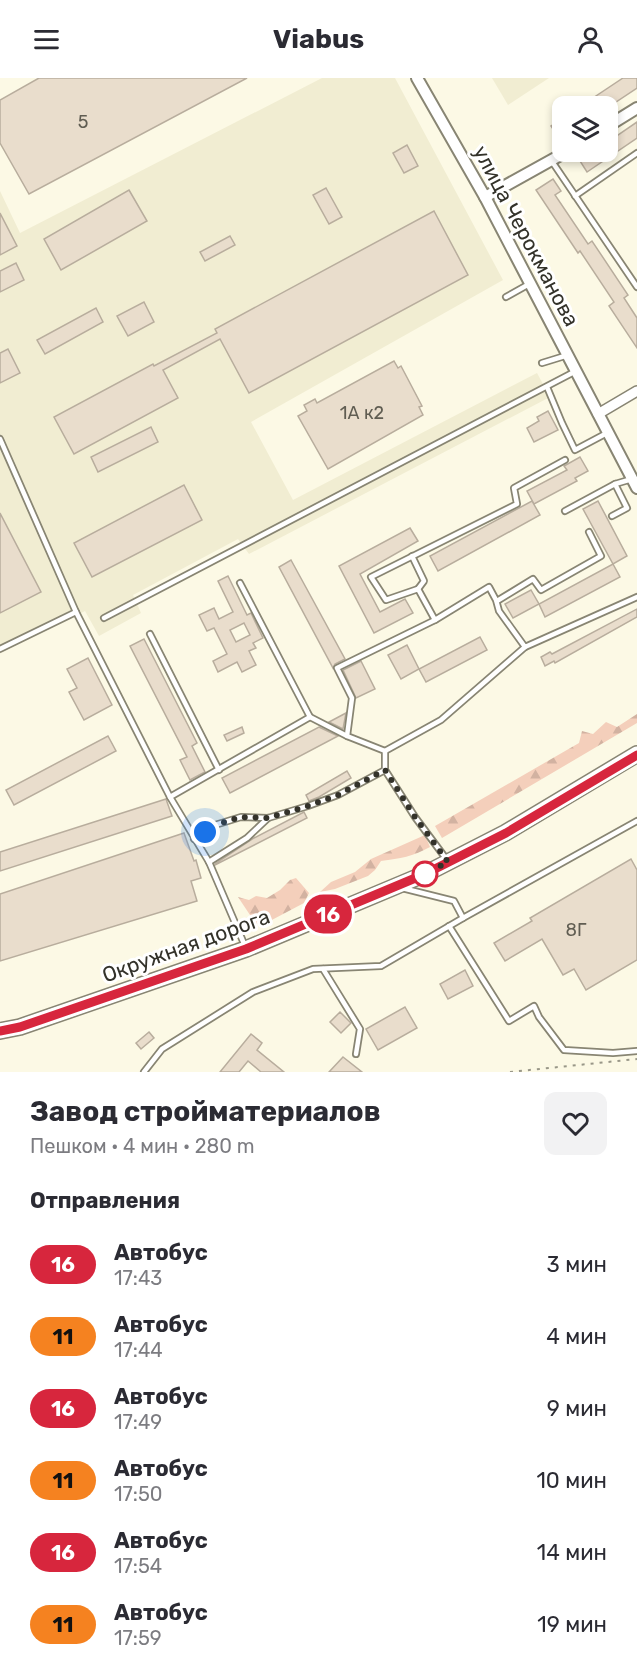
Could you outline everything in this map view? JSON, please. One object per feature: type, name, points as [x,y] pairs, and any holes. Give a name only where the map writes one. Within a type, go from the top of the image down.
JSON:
[{"type":"highway","name":"Окружная дорога","points":[[0,1031],[20,1027],[246,949],[397,886],[506,833],[637,754]]},
{"type":"street","name":"улица Черокманова","points":[[417,78],[485,197],[635,484]]},
{"type":"street","points":[[618,120],[637,108]]},
{"type":"street","points":[[485,197],[551,160]]},
{"type":"street","points":[[598,414],[637,391]]},
{"type":"lane","points":[[575,196],[637,153]]},
{"type":"lane","points":[[551,160],[637,287]]},
{"type":"lane","points":[[506,297],[531,283]]},
{"type":"lane","points":[[542,363],[568,355]]},
{"type":"lane","points":[[104,618],[576,371]]},
{"type":"lane","points":[[547,387],[575,450],[608,432]]},
{"type":"lane","points":[[0,439],[76,612],[170,797],[208,862],[246,949]]},
{"type":"lane","points":[[412,556],[424,581],[418,590],[386,600],[371,577],[412,556],[517,504],[514,489],[565,460]]},
{"type":"lane","points":[[565,511],[615,484],[635,484]]},
{"type":"lane","points":[[612,516],[627,508],[615,484]]},
{"type":"lane","points":[[497,601],[533,579],[541,590],[602,556],[589,532]]},
{"type":"lane","points":[[240,583],[310,717],[385,752]]},
{"type":"lane","points":[[347,736],[352,698],[337,668],[435,620],[489,587],[497,601],[499,611],[525,647]]},
{"type":"lane","points":[[418,590],[435,620]]},
{"type":"lane","points":[[385,752],[441,720],[525,647],[637,597]]},
{"type":"lane","points":[[0,649],[76,612]]},
{"type":"lane","points":[[150,634],[219,770]]},
{"type":"lane","points":[[170,797],[310,717]]},
{"type":"lane","points":[[385,752],[385,770],[415,817],[448,862]]},
{"type":"lane","points":[[194,839],[215,825],[241,817],[268,818],[308,806],[338,795],[385,770]]},
{"type":"lane","points":[[208,862],[247,838],[268,818]]},
{"type":"lane","points":[[144,1072],[162,1049],[253,992],[314,969],[381,966],[637,821]]},
{"type":"lane","points":[[397,886],[454,901],[464,918]]},
{"type":"lane","points":[[449,926],[509,1021],[534,1006],[539,1017],[564,1050],[613,1053],[637,1051]]},
{"type":"lane","points":[[323,969],[360,1029],[356,1054]]},
{"type":"shaded area","points":[[322,78],[395,78],[503,280],[251,422],[293,500],[537,373],[550,397],[249,554],[238,539],[133,595],[141,613],[99,636],[85,611],[0,653],[0,191],[20,233]]},
{"type":"shaded area","points":[[492,78],[549,78],[508,105]]},
{"type":"green space","points":[[637,714],[637,723],[442,838],[435,826],[579,743],[582,731],[593,734],[606,722],[617,727]]},
{"type":"green space","points":[[425,835],[430,847],[412,855],[381,861],[368,876],[335,889],[320,892],[331,882],[355,872],[371,859]]},
{"type":"green space","points":[[296,878],[309,893],[304,903],[268,922],[256,924],[238,897],[249,900],[256,896],[267,898]]},
{"type":"building","points":[[39,78],[247,78],[29,194],[0,143],[0,100]]},
{"type":"building","points":[[623,78],[637,78],[637,88],[618,101],[618,96],[596,96]]},
{"type":"building","points":[[637,122],[637,138],[618,151],[618,135]]},
{"type":"building","points":[[407,145],[418,166],[404,173],[393,153]]},
{"type":"building","points":[[581,162],[602,162],[587,172]]},
{"type":"building","points":[[553,179],[561,191],[555,195],[588,244],[592,241],[628,295],[624,298],[637,318],[637,348],[609,306],[614,302],[536,190]]},
{"type":"building","points":[[326,188],[342,217],[329,224],[313,195]]},
{"type":"building","points":[[129,190],[147,221],[61,270],[44,239]]},
{"type":"building","points":[[434,211],[468,275],[249,393],[220,339],[163,370],[178,398],[74,454],[54,417],[217,333],[215,329]]},
{"type":"building","points":[[0,213],[17,246],[0,255]]},
{"type":"building","points":[[230,236],[235,245],[205,261],[200,252]]},
{"type":"building","points":[[16,263],[24,280],[0,292],[0,271]]},
{"type":"building","points":[[144,302],[154,322],[128,336],[117,316]]},
{"type":"building","points":[[96,308],[103,322],[45,354],[37,340]]},
{"type":"building","points":[[8,349],[20,373],[0,383],[0,353]]},
{"type":"building","points":[[394,361],[398,368],[401,366],[422,406],[419,407],[423,415],[328,469],[298,416],[307,411],[304,405],[315,399],[317,403]]},
{"type":"building","points":[[548,411],[558,430],[534,442],[527,428],[539,421],[537,417]]},
{"type":"building","points":[[151,427],[158,442],[98,472],[91,457]]},
{"type":"building","points":[[580,457],[588,471],[575,478],[577,481],[534,504],[527,491],[567,470],[564,466]]},
{"type":"building","points":[[184,485],[202,520],[92,577],[74,543]]},
{"type":"building","points":[[532,501],[540,515],[438,571],[430,556]]},
{"type":"building","points":[[598,501],[627,556],[613,564],[583,509]]},
{"type":"building","points":[[0,513],[41,592],[0,613]]},
{"type":"building","points":[[410,528],[418,541],[360,574],[380,612],[405,599],[413,613],[374,633],[339,566]]},
{"type":"building","points":[[291,560],[345,659],[335,664],[333,668],[279,567]]},
{"type":"building","points":[[613,564],[620,577],[545,617],[539,604]]},
{"type":"building","points":[[228,576],[247,615],[251,613],[263,638],[253,643],[256,648],[249,651],[256,665],[242,672],[237,662],[218,672],[213,661],[227,654],[214,628],[207,631],[199,615],[214,608],[219,619],[233,612],[218,581]],"holes":[[[244,623],[250,635],[236,642],[230,630]]]},
{"type":"building","points":[[531,590],[539,604],[513,618],[505,604]]},
{"type":"building","points":[[637,609],[637,617],[555,663],[554,661],[545,666],[541,657],[550,652],[552,654]]},
{"type":"building","points":[[480,637],[487,650],[426,682],[419,669]]},
{"type":"building","points":[[144,639],[197,743],[192,746],[205,772],[190,780],[180,760],[187,757],[130,646]]},
{"type":"building","points":[[407,645],[419,669],[401,679],[388,655]]},
{"type":"building","points":[[88,658],[112,705],[84,720],[69,692],[77,688],[67,669]]},
{"type":"building","points":[[361,661],[375,689],[356,698],[343,670]]},
{"type":"building","points":[[346,713],[343,729],[329,722]]},
{"type":"building","points":[[242,727],[244,733],[227,741],[224,735]]},
{"type":"building","points":[[319,727],[338,736],[230,793],[222,778]]},
{"type":"building","points":[[108,736],[116,751],[14,805],[6,790]]},
{"type":"building","points":[[347,771],[351,778],[309,801],[306,795]]},
{"type":"building","points":[[166,799],[172,816],[0,871],[0,852]]},
{"type":"building","points":[[304,812],[307,818],[215,865],[254,838]]},
{"type":"building","points":[[184,833],[201,878],[191,881],[197,901],[0,961],[0,894]]},
{"type":"building","points":[[631,859],[637,870],[637,960],[586,990],[574,969],[563,975],[542,939],[505,961],[494,943],[532,921],[530,918]]},
{"type":"building","points":[[465,970],[473,986],[448,999],[440,984]]},
{"type":"building","points":[[405,1007],[417,1028],[378,1050],[366,1029]]},
{"type":"building","points":[[340,1012],[351,1023],[341,1033],[330,1022]]},
{"type":"building","points":[[149,1032],[154,1038],[141,1049],[136,1043]]},
{"type":"building","points":[[251,1034],[262,1043],[257,1050],[284,1072],[261,1072],[248,1061],[239,1072],[220,1072]]},
{"type":"building","points":[[343,1057],[362,1072],[329,1072]]},
{"type":"railway","points":[[510,1072],[637,1059]]},
{"type":"bus line","name":"16","points":[[0,1031],[20,1027],[246,949],[425,874],[506,833],[637,755]]},
{"type":"route","points":[[205,832],[215,825],[241,817],[268,818],[308,806],[338,795],[385,770],[415,817],[448,862],[425,874]]}]
